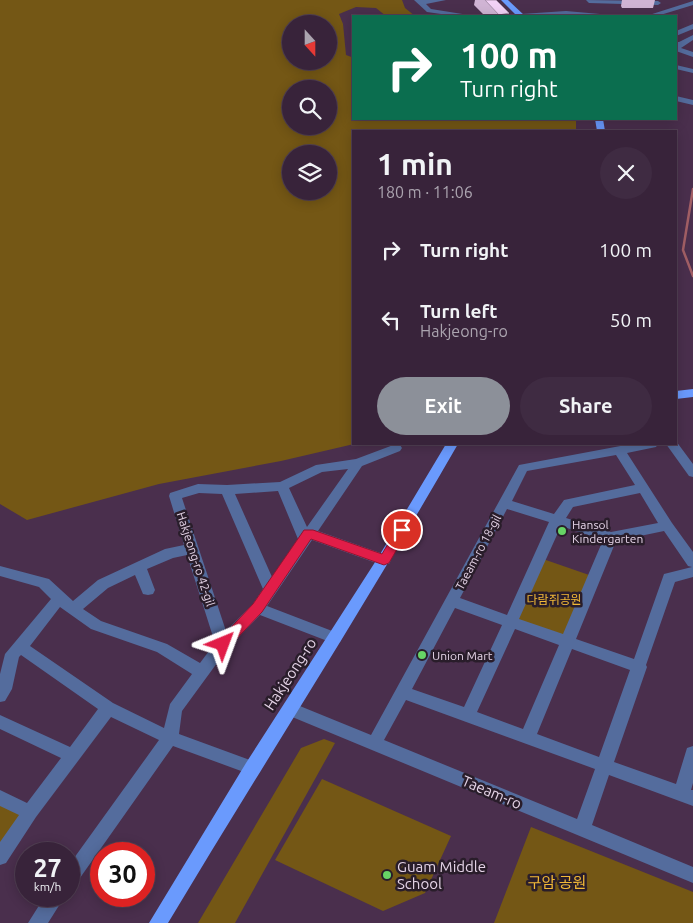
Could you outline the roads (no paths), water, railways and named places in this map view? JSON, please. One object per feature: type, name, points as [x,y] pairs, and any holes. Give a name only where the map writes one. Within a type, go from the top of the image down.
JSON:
[{"type":"main road","points":[[504,0],[520,15]]},
{"type":"main road","points":[[677,395],[693,392]]},
{"type":"main road","name":"Hakjeong-ro","points":[[158,923],[252,768],[384,560],[451,445]]},
{"type":"street","points":[[419,1],[443,0]]},
{"type":"street","points":[[589,1],[659,2],[666,0]]},
{"type":"street","points":[[419,1],[428,11],[442,13],[465,10],[470,15]]},
{"type":"street","points":[[656,15],[693,3]]},
{"type":"street","points":[[676,15],[693,10]]},
{"type":"street","points":[[532,15],[566,12],[592,15]]},
{"type":"street","points":[[677,25],[691,29]]},
{"type":"street","points":[[677,34],[691,29]]},
{"type":"street","points":[[691,55],[677,49],[678,45],[693,37]]},
{"type":"street","points":[[677,65],[691,55]]},
{"type":"street","points":[[677,66],[693,72]]},
{"type":"street","points":[[677,98],[690,102]]},
{"type":"street","name":"Taeam-ro 18-gil","points":[[375,742],[523,468],[646,445]]},
{"type":"street","points":[[673,445],[693,473]]},
{"type":"street","name":"Hakjeong-ro 42-gil","points":[[223,644],[176,496],[198,488],[227,490],[282,486],[320,468],[358,463],[396,448]]},
{"type":"street","points":[[619,450],[667,526],[693,562]]},
{"type":"street","points":[[80,864],[170,738],[175,709],[223,644],[258,608],[358,463]]},
{"type":"street","points":[[282,486],[307,536],[384,560]]},
{"type":"street","points":[[468,715],[557,520],[569,503],[642,488]]},
{"type":"street","points":[[227,490],[270,590]]},
{"type":"street","name":"Taeam-ro 18-gil","points":[[504,504],[611,538]]},
{"type":"street","points":[[528,737],[611,538],[667,526]]},
{"type":"street","points":[[73,609],[103,584],[139,566],[170,553],[193,549]]},
{"type":"street","points":[[139,566],[148,590]]},
{"type":"street","points":[[0,571],[44,583],[60,599],[96,625],[162,648],[202,672]]},
{"type":"street","points":[[582,830],[640,667],[669,578],[693,572]]},
{"type":"street","points":[[0,696],[4,689],[11,650],[60,599]]},
{"type":"street","name":"Taeam-ro 18-gil","points":[[451,601],[640,667]]},
{"type":"street","points":[[258,608],[335,638]]},
{"type":"street","points":[[11,650],[108,708],[170,738],[252,768]]},
{"type":"street","points":[[403,692],[688,795],[693,753]]},
{"type":"street","points":[[0,858],[30,812],[108,708]]},
{"type":"street","name":"Taeam-ro","points":[[290,709],[375,742],[693,875]]},
{"type":"street","points":[[0,722],[73,756]]},
{"type":"street","points":[[0,798],[30,812]]},
{"type":"street","points":[[37,923],[48,907]]},
{"type":"waterway","points":[[693,189],[683,250],[693,276]]},
{"type":"place","name":"Hansol Kindergarten","points":[[562,531]]},
{"type":"place","name":"Union Mart","points":[[422,655]]},
{"type":"place","name":"Guam Middle School","points":[[387,875]]},
{"type":"park label","name":"다람쥐공원","points":[[554,599]]},
{"type":"park label","name":"구암 공원","points":[[557,882]]}]
